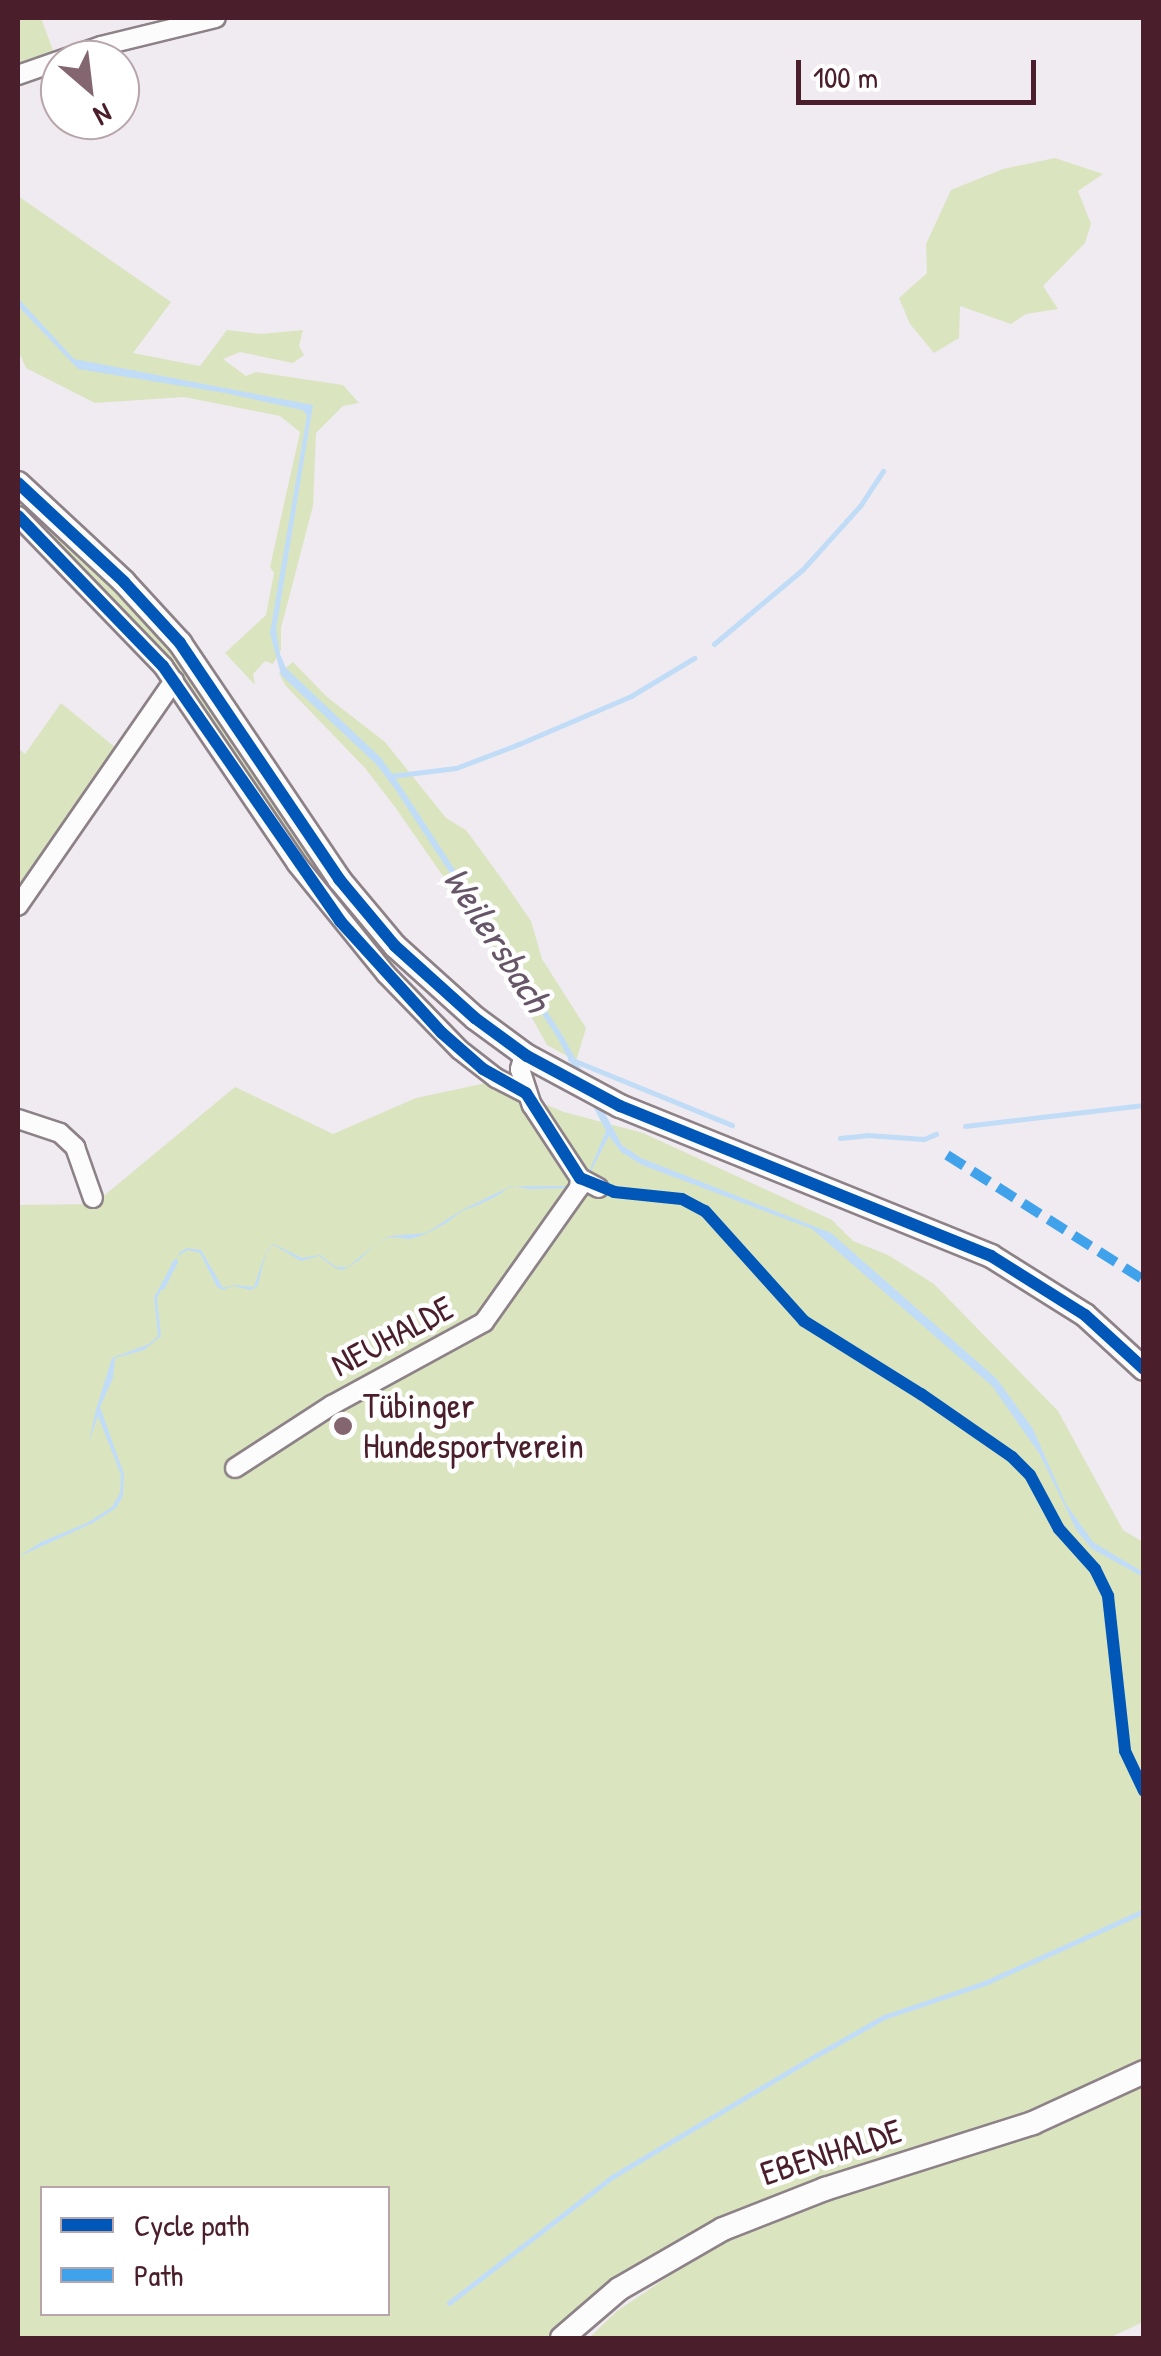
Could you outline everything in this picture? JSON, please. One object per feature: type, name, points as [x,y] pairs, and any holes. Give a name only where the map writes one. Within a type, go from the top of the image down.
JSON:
[{"type":"street","points":[[18,75],[91,49],[216,18]]},
{"type":"street","points":[[18,484],[124,582],[201,669],[325,860],[378,926],[448,996],[529,1057],[640,1115],[991,1256],[1084,1315],[1144,1368]]},
{"type":"street","points":[[18,516],[174,681],[247,794],[340,921],[427,1019],[496,1078],[526,1093]]},
{"type":"street","points":[[18,906],[174,681]]},
{"type":"street","points":[[529,1057],[520,1069],[526,1093],[580,1178],[599,1188]]},
{"type":"street","points":[[18,1120],[60,1133],[75,1147],[93,1198]]},
{"type":"street","name":"NEUHALDE","points":[[235,1468],[332,1405],[484,1322],[579,1188],[580,1178]]},
{"type":"street","name":"EBENHALDE","points":[[562,2338],[632,2281],[736,2223],[826,2189],[1033,2123],[1144,2072]]},
{"type":"green space","points":[[18,18],[41,18],[49,40],[40,40],[40,58],[18,65]]},
{"type":"green space","points":[[1055,158],[1103,174],[1078,191],[1091,224],[1085,243],[1043,286],[1058,309],[1026,314],[1011,324],[960,306],[959,338],[934,353],[910,324],[899,298],[927,273],[926,244],[951,190],[1003,169]]},
{"type":"green space","points":[[18,196],[171,302],[133,353],[200,366],[227,330],[261,334],[303,330],[299,346],[304,355],[293,363],[240,352],[223,359],[246,376],[256,372],[343,385],[359,403],[343,406],[316,433],[313,506],[281,628],[281,650],[273,664],[265,661],[253,674],[255,685],[225,653],[266,615],[274,573],[270,567],[300,432],[280,416],[184,397],[95,403],[26,368],[18,350]]},
{"type":"green space","points":[[18,496],[112,587],[203,689],[329,885],[396,962],[387,970],[334,908],[193,697],[18,512]]},
{"type":"green space","points":[[293,662],[327,697],[385,742],[446,818],[466,830],[507,886],[531,921],[542,959],[586,1028],[576,1061],[547,1045],[495,951],[395,807],[365,768],[285,685],[279,673]]},
{"type":"green space","points":[[61,703],[116,748],[18,891],[18,748],[25,754]]},
{"type":"green space","points":[[491,1082],[564,1112],[643,1133],[832,1220],[853,1241],[888,1255],[934,1284],[1058,1411],[1123,1530],[1143,1542],[1143,2072],[748,2218],[562,2338],[18,2338],[18,1205],[94,1204],[235,1087],[333,1134],[416,1098]]},
{"type":"green space","points":[[1143,2080],[1143,2322],[1109,2338],[589,2338],[617,2311],[714,2246],[814,2198]]},
{"type":"water","name":"Weilersbach","points":[[18,298],[74,359],[313,405],[276,630],[280,654],[286,668],[381,758],[398,782],[563,1036],[622,1145],[641,1158],[831,1233],[997,1379],[1033,1429],[1066,1504],[1093,1542],[1143,1572],[1143,1577],[1092,1549],[1077,1531],[1039,1453],[992,1386],[812,1229],[642,1165],[621,1152],[609,1136],[586,1181],[574,1188],[515,1186],[572,1186],[585,1181],[606,1131],[557,1037],[393,786],[375,763],[281,675],[270,633],[307,415],[302,410],[225,393],[78,369],[18,306]]},
{"type":"water","points":[[511,1186],[515,1186],[462,1211],[426,1234],[410,1239],[390,1237],[375,1244],[390,1236],[426,1233],[462,1210]]},
{"type":"water","points":[[274,1244],[302,1258],[320,1255],[336,1267],[348,1267],[375,1244],[359,1260],[349,1267],[342,1270],[335,1268],[319,1256],[301,1261],[274,1245],[266,1252],[258,1285],[251,1290],[233,1286],[223,1290],[217,1287],[200,1253],[188,1250],[178,1256],[157,1298],[161,1336],[144,1350],[115,1358],[113,1378],[100,1407],[124,1474],[123,1496],[116,1508],[93,1523],[18,1557],[41,1542],[87,1523],[112,1507],[120,1493],[121,1475],[98,1416],[89,1442],[96,1409],[112,1358],[149,1344],[158,1336],[154,1297],[180,1252],[187,1248],[201,1250],[223,1288],[234,1285],[254,1287],[266,1251]]},
{"type":"waterway","points":[[714,644],[803,569],[860,506],[883,471]]},
{"type":"waterway","points":[[391,776],[456,768],[519,744],[631,696],[694,658]]},
{"type":"waterway","points":[[570,1059],[732,1125]]},
{"type":"waterway","points":[[965,1126],[1144,1105]]},
{"type":"waterway","points":[[840,1138],[867,1135],[924,1139],[936,1134]]},
{"type":"waterway","points":[[162,1287],[175,1261]]},
{"type":"waterway","points":[[449,2303],[612,2177],[884,2017],[985,1983],[1144,1911]]},
{"type":"marked path","points":[[947,1155],[1144,1280]]},
{"type":"cycle path","points":[[18,483],[124,582],[180,643],[339,879],[395,946],[475,1018],[527,1056],[620,1106],[991,1256],[1085,1315],[1144,1369]]},
{"type":"cycle path","points":[[18,516],[163,666],[340,921],[442,1033],[483,1069],[526,1093],[580,1178],[614,1192],[682,1199],[705,1211],[804,1321],[921,1394],[1012,1457],[1030,1475],[1059,1529],[1095,1569],[1108,1596],[1125,1751],[1144,1791]]},
{"type":"place","name":"Tübinger Hundesportverein","points":[[343,1426]]}]
